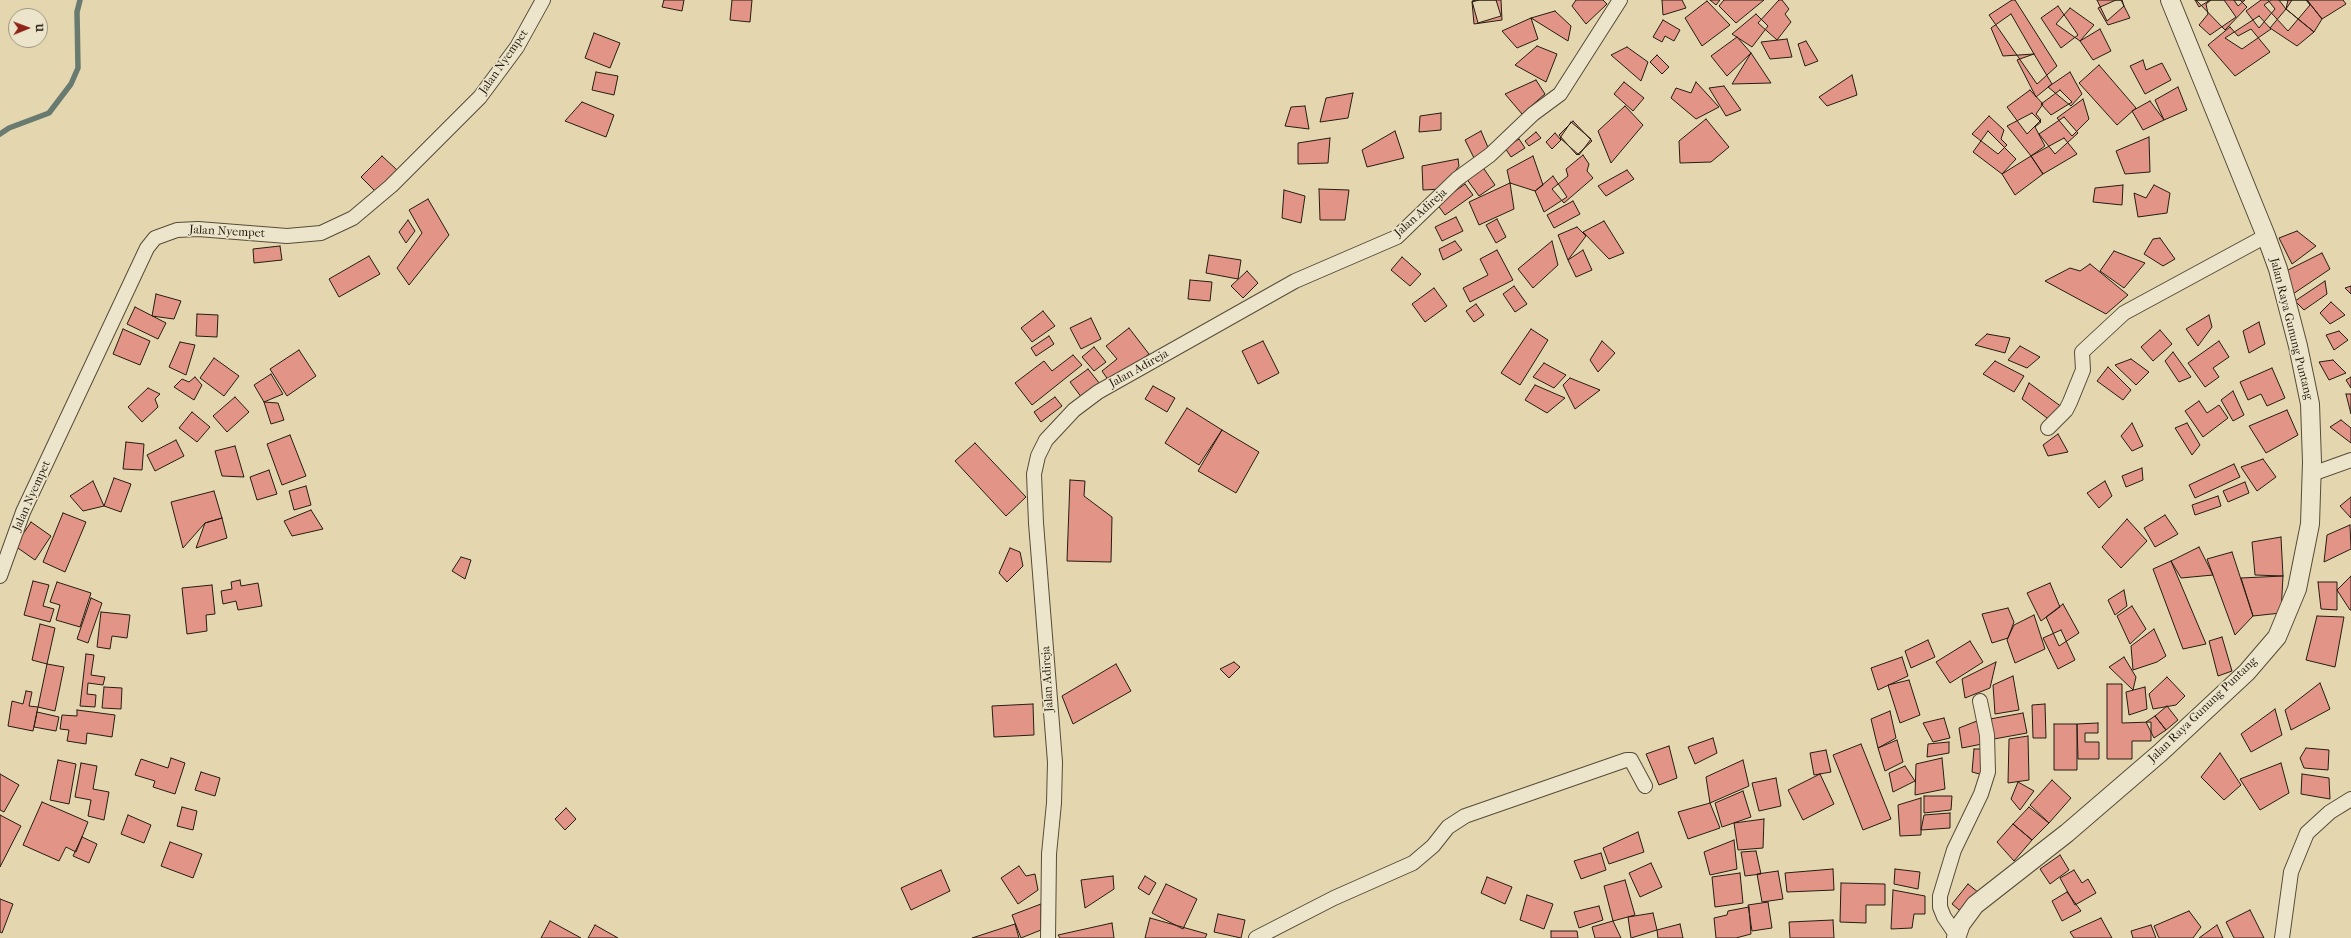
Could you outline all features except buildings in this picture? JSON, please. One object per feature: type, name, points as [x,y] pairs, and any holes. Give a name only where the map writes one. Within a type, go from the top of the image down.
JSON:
[{"type":"street","name":"Jalan Nyempet","points":[[0,576],[23,512],[144,255],[156,238],[177,230],[198,229],[287,236],[314,234],[321,233],[352,218],[391,186],[480,97],[517,47],[543,0]]},
{"type":"street","name":"Jalan Adireja","points":[[1048,938],[1049,854],[1054,803],[1055,762],[1049,706],[1034,474],[1038,456],[1046,440],[1074,410],[1098,392],[1296,281],[1397,237],[1457,179],[1490,155],[1533,114],[1560,94],[1620,0]]},
{"type":"street","name":"Jalan Raya Gunung Puntang","points":[[1957,937],[1961,924],[1975,905],[2067,833],[2160,753],[2247,672],[2277,636],[2297,589],[2310,524],[2312,474],[2310,404],[2278,269],[2170,0]]},
{"type":"street","points":[[2048,428],[2066,410],[2070,402],[2083,370],[2082,352],[2124,313],[2266,236]]},
{"type":"street","points":[[2312,474],[2351,460]]},
{"type":"street","points":[[1957,937],[1944,917],[1940,907],[1940,896],[1954,850],[1981,794],[1988,772],[1987,736],[1980,701]]},
{"type":"street","points":[[1256,938],[1334,898],[1413,863],[1422,857],[1448,827],[1465,816],[1626,760],[1631,760],[1645,786]]},
{"type":"street","points":[[2282,938],[2291,872],[2308,833],[2330,812],[2351,799]]},
{"type":"waterway","points":[[0,134],[9,128],[49,113],[71,84],[78,68],[77,12],[80,0]]}]
